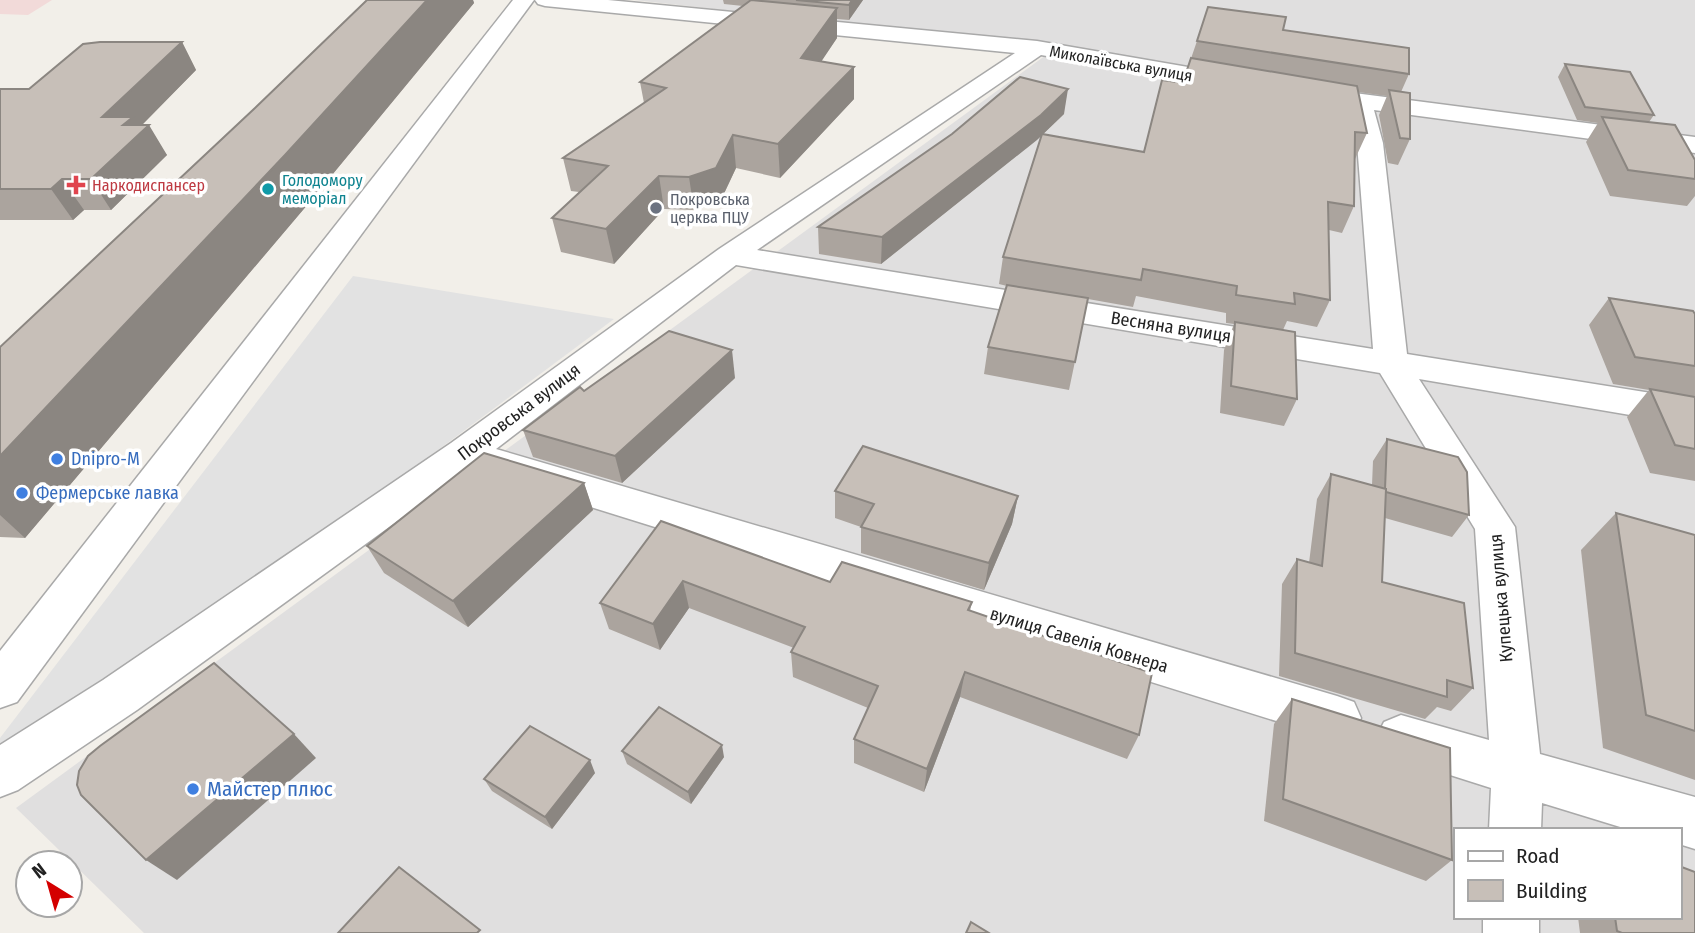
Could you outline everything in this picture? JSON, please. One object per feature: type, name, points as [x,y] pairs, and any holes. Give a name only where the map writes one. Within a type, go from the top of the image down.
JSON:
[{"type":"street","points":[[0,687],[524,0]]},
{"type":"street","name":"Миколаївська вулиця","points":[[545,0],[1037,48],[1266,87]]},
{"type":"street","name":"Покровська вулиця","points":[[0,773],[131,687],[464,453],[730,255],[1037,48]]},
{"type":"street","points":[[1293,92],[1360,103],[1695,145]]},
{"type":"street","name":"Купецька вулиця","points":[[1360,103],[1370,143],[1391,363],[1495,527],[1517,773],[1515,828]]},
{"type":"street","name":"Весняна вулиця","points":[[730,255],[1695,413]]},
{"type":"street","name":"вулиця Савелія Ковнера","points":[[464,453],[1517,773],[1695,823]]},
{"type":"shaded area","points":[[0,0],[52,0],[28,15],[0,14]]},
{"type":"shaded area","points":[[634,0],[1695,0],[1695,933],[144,933],[84,874],[84,849],[58,849],[16,808],[1057,47]]},
{"type":"shaded area","points":[[353,276],[614,319],[297,555],[0,759],[0,738]]},
{"type":"building","points":[[367,0],[427,0],[285,155],[0,456],[0,347]]},
{"type":"building","points":[[751,0],[837,8],[801,58],[854,67],[778,144],[733,135],[716,168],[689,177],[659,176],[606,229],[552,218],[608,166],[563,158],[666,88],[640,82]]},
{"type":"building","points":[[796,0],[852,0],[849,5]]},
{"type":"building","points":[[1208,7],[1286,17],[1283,30],[1409,48],[1409,74],[1197,41]]},
{"type":"building","points":[[182,42],[102,117],[133,117],[123,125],[149,125],[91,179],[62,179],[51,189],[0,189],[0,89],[29,89],[83,44]]},
{"type":"building","points":[[1191,58],[1357,86],[1367,133],[1355,132],[1354,206],[1328,202],[1330,300],[1294,293],[1295,304],[1236,295],[1237,286],[1143,269],[1141,280],[1003,257],[1042,134],[1144,152],[1162,80],[1176,82],[1178,75],[1185,76]]},
{"type":"building","points":[[1565,64],[1630,72],[1654,115],[1585,107]]},
{"type":"building","points":[[1020,77],[1068,89],[1041,115],[882,237],[818,227],[952,134]]},
{"type":"building","points":[[1389,90],[1410,93],[1410,139],[1400,138]]},
{"type":"building","points":[[1602,117],[1675,125],[1695,160],[1695,179],[1628,170]]},
{"type":"building","points":[[1007,285],[1088,298],[1075,362],[988,347]]},
{"type":"building","points":[[1609,298],[1693,311],[1695,366],[1635,357]]},
{"type":"building","points":[[1235,322],[1295,332],[1297,399],[1231,386]]},
{"type":"building","points":[[669,331],[732,350],[615,456],[523,430],[580,387],[584,391]]},
{"type":"building","points":[[1650,389],[1695,397],[1695,449],[1675,445]]},
{"type":"building","points":[[1387,439],[1458,457],[1467,472],[1469,515],[1386,492]]},
{"type":"building","points":[[863,446],[1018,496],[989,563],[861,527],[874,504],[835,491]]},
{"type":"building","points":[[484,453],[584,483],[453,601],[367,546]]},
{"type":"building","points":[[1331,474],[1386,489],[1382,582],[1464,603],[1473,688],[1447,680],[1447,697],[1295,653],[1297,559],[1322,566]]},
{"type":"building","points":[[1616,513],[1695,535],[1695,731],[1646,715]]},
{"type":"building","points":[[661,521],[830,582],[842,562],[972,602],[968,610],[1152,673],[1139,735],[965,672],[927,769],[854,739],[878,686],[791,652],[805,627],[683,581],[653,624],[600,603]]},
{"type":"building","points":[[214,663],[294,734],[146,860],[81,795],[77,785],[79,771],[88,756],[100,746]]},
{"type":"building","points":[[1292,699],[1450,748],[1452,860],[1283,799]]},
{"type":"building","points":[[659,707],[722,745],[688,792],[622,751]]},
{"type":"building","points":[[530,726],[590,760],[545,817],[484,779]]},
{"type":"building","points":[[399,867],[480,930],[477,933],[338,933]]},
{"type":"building","points":[[1681,867],[1695,872],[1695,933],[1617,931],[1615,919],[1681,919]]},
{"type":"building","points":[[971,922],[989,933],[966,933]]},
{"type":"place","name":"Наркодиспансер","points":[[76,185]]},
{"type":"place","name":"Голодомору меморіал","points":[[268,189]]},
{"type":"place","name":"Покровська церква ПЦУ","points":[[656,208]]},
{"type":"place","name":"Dnipro-M","points":[[57,459]]},
{"type":"place","name":"Фермерське лавка","points":[[22,493]]},
{"type":"place","name":"Майстер плюс","points":[[193,789]]}]
